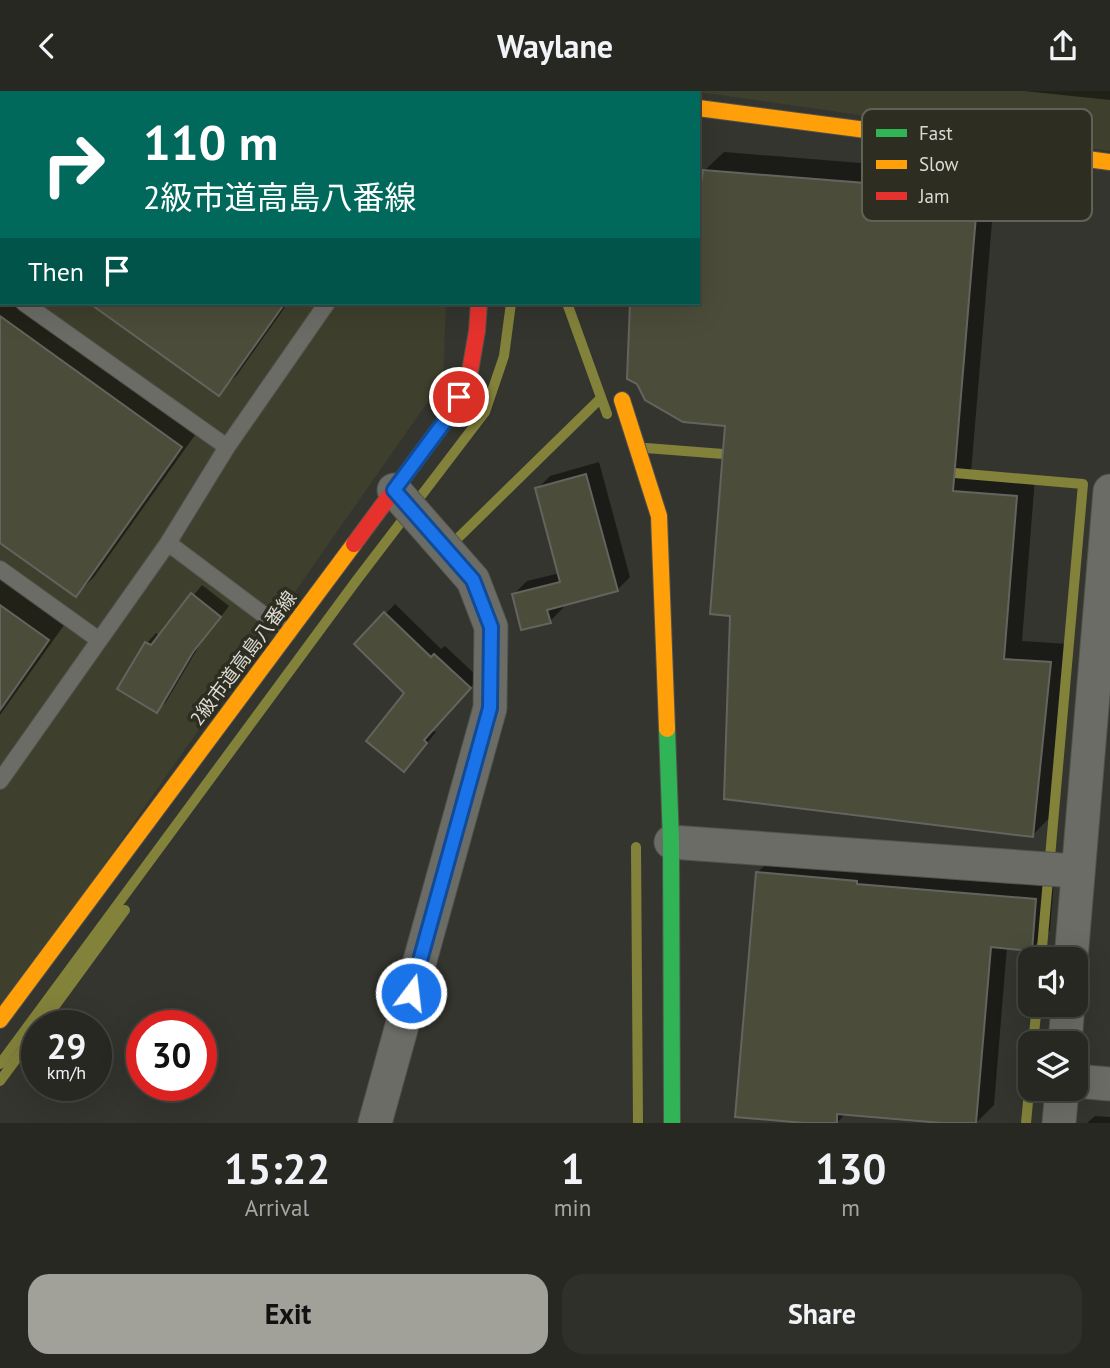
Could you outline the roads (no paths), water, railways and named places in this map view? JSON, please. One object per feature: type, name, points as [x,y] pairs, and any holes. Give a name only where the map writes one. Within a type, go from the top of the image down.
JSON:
[{"type":"street","points":[[700,108],[862,129]]},
{"type":"street","points":[[1092,160],[1110,162]]},
{"type":"street","name":"2級市道高島八番線","points":[[0,1020],[448,417],[469,377],[479,305]]},
{"type":"street","points":[[622,400],[659,516],[671,842],[672,1123]]},
{"type":"street","points":[[374,1123],[490,708],[491,627],[473,580],[394,490]]},
{"type":"street","points":[[1072,947],[1110,491]]},
{"type":"street","points":[[671,842],[1076,871]]},
{"type":"street","points":[[1088,1082],[1110,1084]]},
{"type":"street","points":[[1059,1123],[1061,1101]]},
{"type":"lane","points":[[27,305],[227,447]]},
{"type":"lane","points":[[0,781],[168,543],[227,447],[326,305]]},
{"type":"lane","points":[[168,543],[288,633]]},
{"type":"lane","points":[[0,569],[99,640]]},
{"type":"waterway","points":[[0,1064],[356,581],[485,412],[504,356],[511,305]]},
{"type":"waterway","points":[[568,305],[607,414]]},
{"type":"waterway","points":[[458,538],[601,398]]},
{"type":"waterway","points":[[646,448],[736,455]]},
{"type":"waterway","points":[[943,472],[1083,484],[1042,947]]},
{"type":"waterway","points":[[636,847],[638,1123]]},
{"type":"waterway","points":[[52,1010],[125,910]]},
{"type":"waterway","points":[[1034,1031],[1036,1017]]},
{"type":"waterway","points":[[0,1081],[21,1053]]},
{"type":"waterway","points":[[1026,1123],[1028,1101]]}]
